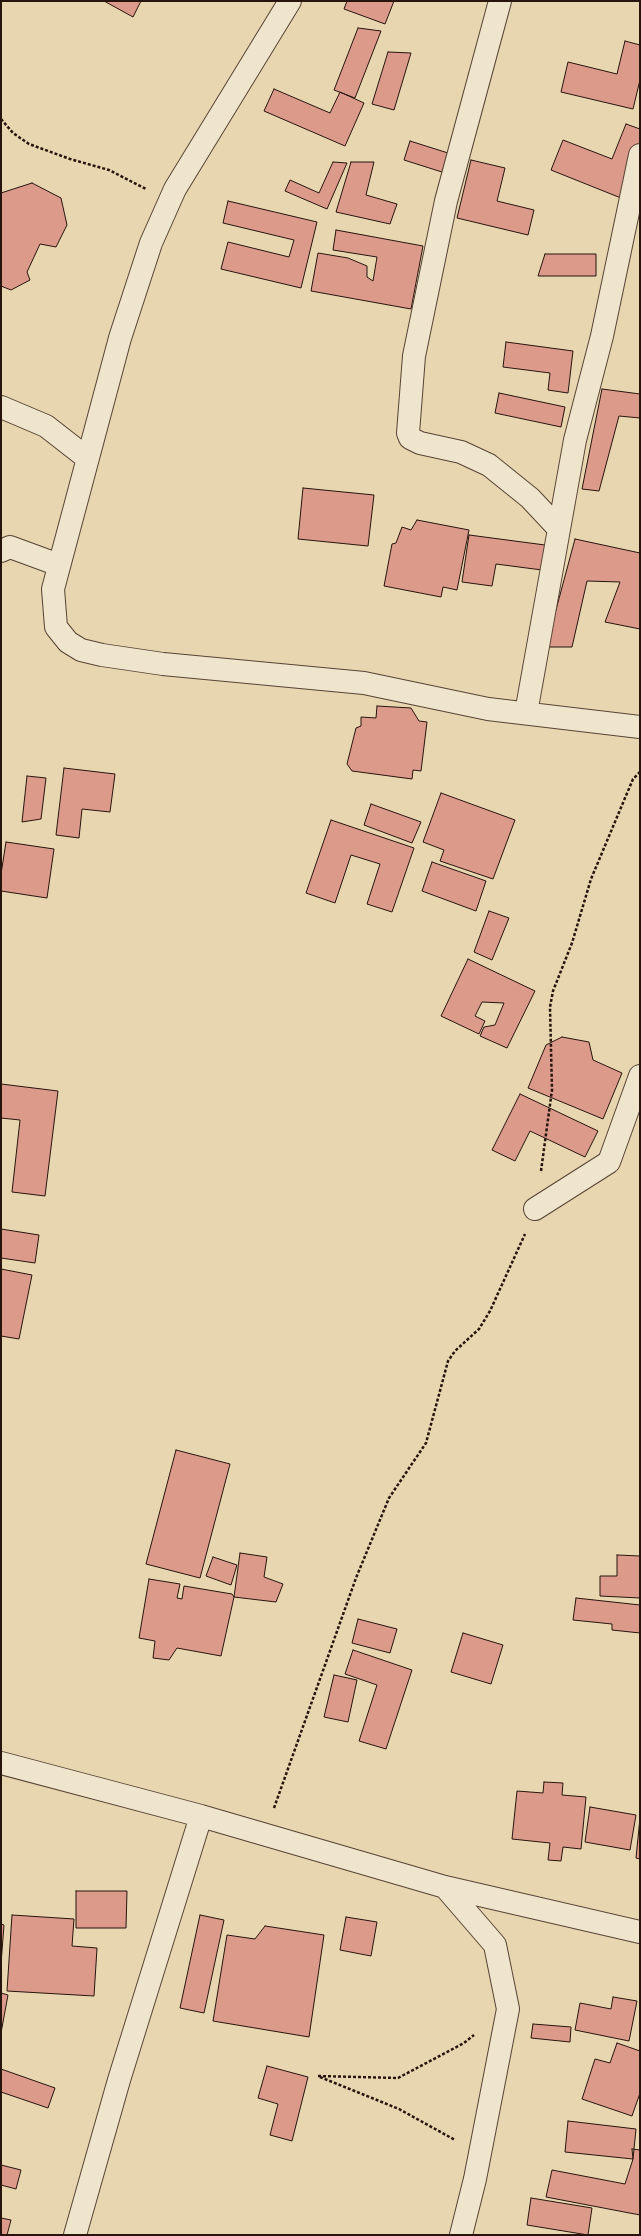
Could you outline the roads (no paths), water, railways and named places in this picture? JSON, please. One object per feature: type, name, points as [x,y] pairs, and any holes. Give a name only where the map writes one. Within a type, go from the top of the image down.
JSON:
[{"type":"street","points":[[290,1],[169,201],[151,242],[120,338],[53,589],[56,627],[68,642],[81,650],[163,664],[364,683],[488,709],[640,727]]},
{"type":"street","points":[[500,1],[446,201],[414,356],[408,433],[410,438],[420,443],[460,452],[489,465],[530,498],[559,529]]},
{"type":"street","points":[[526,713],[575,440],[602,336],[640,154]]},
{"type":"street","points":[[1,407],[46,426],[87,458]]},
{"type":"street","points":[[1,552],[10,547],[59,565]]},
{"type":"street","points":[[535,1209],[609,1162],[640,1076]]},
{"type":"street","points":[[1,1763],[201,1816],[445,1888],[640,1932]]},
{"type":"street","points":[[75,2235],[118,2080],[201,1816]]},
{"type":"street","points":[[445,1888],[495,1945],[508,2008],[480,2154],[460,2235]]}]
